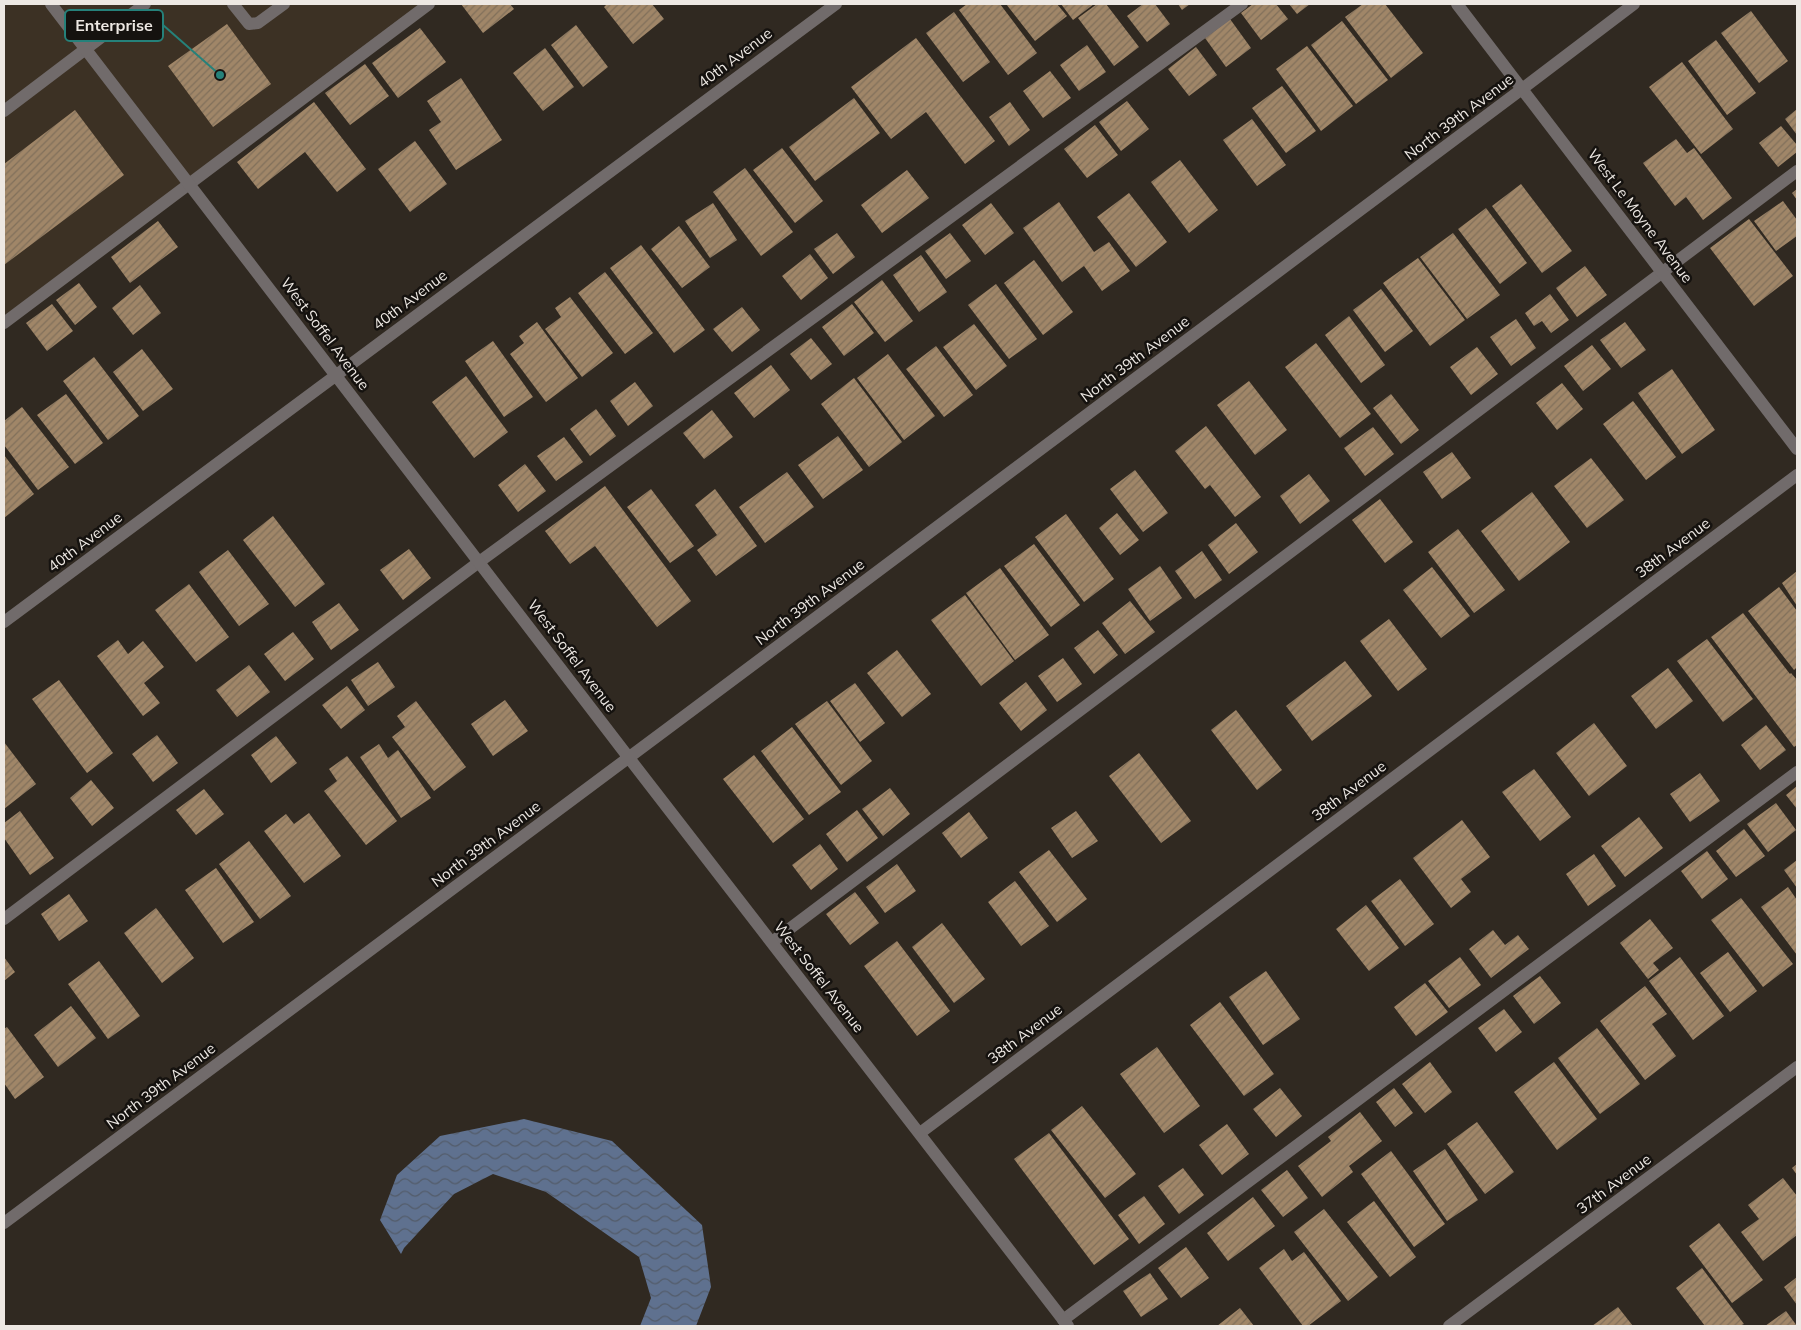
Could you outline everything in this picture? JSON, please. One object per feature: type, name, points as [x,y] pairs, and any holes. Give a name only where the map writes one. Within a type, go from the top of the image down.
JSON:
[{"type":"street","name":"West Soffel Avenue","points":[[51,4],[629,758],[1066,1323]]},
{"type":"street","points":[[4,111],[145,4]]},
{"type":"street","points":[[233,4],[249,24],[258,23],[284,4]]},
{"type":"street","points":[[4,323],[429,4]]},
{"type":"street","name":"40th Avenue","points":[[4,622],[836,4]]},
{"type":"street","points":[[4,919],[479,562],[1242,4]]},
{"type":"street","name":"West Le Moyne Avenue","points":[[1457,4],[1797,449]]},
{"type":"street","name":"North 39th Avenue","points":[[4,1223],[629,758],[1634,4]]},
{"type":"street","points":[[772,942],[1797,171]]},
{"type":"street","name":"38th Avenue","points":[[920,1134],[1797,475]]},
{"type":"street","points":[[1066,1323],[1797,772]]},
{"type":"street","name":"37th Avenue","points":[[1450,1326],[1797,1067]]},
{"type":"shaded area","points":[[4,4],[429,4],[4,323]]},
{"type":"water","points":[[524,1119],[612,1141],[702,1225],[711,1287],[696,1326],[640,1326],[651,1298],[639,1257],[546,1192],[493,1174],[454,1194],[404,1248],[401,1254],[380,1220],[397,1175],[440,1136]]},
{"type":"building","points":[[461,4],[510,4],[514,9],[483,33]]},
{"type":"building","points":[[607,4],[652,4],[664,19],[633,44],[604,7]]},
{"type":"building","points":[[967,4],[1000,4],[1037,53],[1008,75],[959,10]]},
{"type":"building","points":[[1006,4],[1057,4],[1067,16],[1035,41]]},
{"type":"building","points":[[1061,4],[1094,4],[1073,20]]},
{"type":"building","points":[[1097,4],[1106,4],[1139,47],[1114,66],[1078,18]]},
{"type":"building","points":[[1143,4],[1155,4],[1170,24],[1147,42],[1127,16]]},
{"type":"building","points":[[1178,4],[1190,4],[1182,10]]},
{"type":"building","points":[[1253,4],[1276,4],[1288,19],[1261,40],[1241,13]]},
{"type":"building","points":[[1289,4],[1310,4],[1297,14]]},
{"type":"building","points":[[1363,4],[1385,4],[1423,53],[1391,78],[1345,17]]},
{"type":"building","points":[[1751,11],[1788,61],[1759,83],[1721,33]]},
{"type":"building","points":[[954,12],[990,62],[963,82],[926,33]]},
{"type":"building","points":[[1230,19],[1251,48],[1226,67],[1205,38]]},
{"type":"building","points":[[1342,21],[1388,80],[1356,104],[1311,45]]},
{"type":"building","points":[[227,24],[271,84],[213,127],[168,66]]},
{"type":"building","points":[[576,25],[608,67],[583,87],[551,45]]},
{"type":"building","points":[[420,28],[446,62],[398,98],[372,63]]},
{"type":"building","points":[[916,38],[995,141],[965,164],[926,112],[891,139],[851,87]]},
{"type":"building","points":[[1716,40],[1756,93],[1727,115],[1688,61]]},
{"type":"building","points":[[1087,45],[1106,72],[1079,91],[1060,65]]},
{"type":"building","points":[[1307,46],[1353,106],[1321,131],[1276,69]]},
{"type":"building","points":[[1196,47],[1217,75],[1189,96],[1168,69]]},
{"type":"building","points":[[545,48],[574,87],[543,111],[513,73]]},
{"type":"building","points":[[1682,62],[1733,129],[1701,154],[1649,87]]},
{"type":"building","points":[[365,64],[389,96],[350,125],[325,93]]},
{"type":"building","points":[[1050,71],[1071,98],[1043,118],[1023,91]]},
{"type":"building","points":[[461,78],[502,140],[456,170],[429,130],[441,122],[427,101]]},
{"type":"building","points":[[1282,86],[1316,131],[1286,153],[1252,108]]},
{"type":"building","points":[[854,98],[880,133],[815,181],[789,147]]},
{"type":"building","points":[[1127,101],[1149,129],[1121,151],[1099,122]]},
{"type":"building","points":[[314,102],[366,169],[337,192],[305,152],[258,189],[237,162]]},
{"type":"building","points":[[1010,102],[1030,130],[1009,146],[989,117]]},
{"type":"building","points":[[1797,109],[1797,135],[1785,119]]},
{"type":"building","points":[[75,110],[124,175],[4,265],[4,164]]},
{"type":"building","points":[[1252,119],[1286,165],[1257,186],[1223,140]]},
{"type":"building","points":[[1095,125],[1118,155],[1087,178],[1064,149]]},
{"type":"building","points":[[1781,126],[1797,145],[1797,152],[1778,167],[1759,143]]},
{"type":"building","points":[[1676,139],[1687,153],[1694,148],[1732,198],[1703,220],[1686,197],[1675,206],[1643,163]]},
{"type":"building","points":[[415,141],[447,184],[410,212],[378,169]]},
{"type":"building","points":[[782,148],[823,201],[795,223],[753,170]]},
{"type":"building","points":[[1180,160],[1218,210],[1189,233],[1151,182]]},
{"type":"building","points":[[745,168],[793,232],[761,256],[713,192]]},
{"type":"building","points":[[907,170],[929,198],[882,233],[861,205]]},
{"type":"building","points":[[1521,184],[1572,251],[1542,273],[1492,206]]},
{"type":"building","points":[[1797,189],[1797,200],[1792,193]]},
{"type":"building","points":[[1129,193],[1167,242],[1136,267],[1097,217]]},
{"type":"building","points":[[1783,201],[1797,220],[1797,236],[1776,251],[1754,221]]},
{"type":"building","points":[[1059,202],[1094,252],[1109,242],[1130,271],[1102,291],[1084,266],[1062,282],[1023,228]]},
{"type":"building","points":[[713,203],[737,240],[710,258],[685,221]]},
{"type":"building","points":[[991,203],[1014,233],[985,255],[962,225]]},
{"type":"building","points":[[1486,208],[1527,263],[1500,284],[1458,229]]},
{"type":"building","points":[[1749,219],[1793,276],[1754,306],[1710,248]]},
{"type":"building","points":[[158,221],[178,247],[130,283],[111,257]]},
{"type":"building","points":[[679,226],[710,267],[682,288],[651,249]]},
{"type":"building","points":[[837,233],[855,257],[833,274],[814,249]]},
{"type":"building","points":[[950,233],[971,261],[946,279],[925,251]]},
{"type":"building","points":[[1453,233],[1500,295],[1467,319],[1420,257]]},
{"type":"building","points":[[641,245],[705,330],[674,353],[610,268]]},
{"type":"building","points":[[810,254],[828,278],[801,300],[782,276]]},
{"type":"building","points":[[921,255],[947,292],[919,312],[893,275]]},
{"type":"building","points":[[1418,258],[1465,320],[1430,346],[1383,283]]},
{"type":"building","points":[[1034,260],[1073,312],[1043,335],[1004,283]]},
{"type":"building","points":[[1585,266],[1607,295],[1577,317],[1556,288]]},
{"type":"building","points":[[605,272],[653,333],[625,354],[578,293]]},
{"type":"building","points":[[882,280],[913,321],[885,342],[854,302]]},
{"type":"building","points":[[79,283],[97,307],[75,325],[56,300]]},
{"type":"building","points":[[996,284],[1037,339],[1009,359],[968,305]]},
{"type":"building","points":[[140,285],[161,313],[133,335],[112,308]]},
{"type":"building","points":[[1381,289],[1413,331],[1385,352],[1353,310]]},
{"type":"building","points":[[1550,294],[1569,320],[1551,333],[1542,321],[1534,326],[1525,313]]},
{"type":"building","points":[[570,297],[613,353],[582,377],[545,329],[561,317],[555,308]]},
{"type":"building","points":[[52,304],[73,331],[47,351],[26,323]]},
{"type":"building","points":[[852,304],[874,333],[844,356],[822,327]]},
{"type":"building","points":[[742,307],[760,330],[732,352],[713,329]]},
{"type":"building","points":[[1349,316],[1385,365],[1361,383],[1325,335]]},
{"type":"building","points":[[1516,319],[1536,348],[1511,366],[1490,337]]},
{"type":"building","points":[[537,322],[578,378],[546,402],[510,354],[524,343],[519,336]]},
{"type":"building","points":[[1625,322],[1646,350],[1621,368],[1600,340]]},
{"type":"building","points":[[974,324],[1007,366],[976,390],[943,347]]},
{"type":"building","points":[[811,338],[832,364],[811,380],[790,354]]},
{"type":"building","points":[[493,341],[533,397],[504,417],[465,361]]},
{"type":"building","points":[[1316,343],[1371,414],[1340,438],[1285,367]]},
{"type":"building","points":[[1592,345],[1611,369],[1583,391],[1564,366]]},
{"type":"building","points":[[936,346],[973,395],[944,417],[906,369]]},
{"type":"building","points":[[1477,347],[1498,374],[1471,395],[1450,367]]},
{"type":"building","points":[[142,349],[173,389],[143,411],[113,372]]},
{"type":"building","points":[[888,354],[935,416],[904,440],[857,378]]},
{"type":"building","points":[[94,357],[139,416],[108,440],[63,381]]},
{"type":"building","points":[[771,365],[790,390],[754,418],[734,393]]},
{"type":"building","points":[[1672,369],[1715,430],[1682,454],[1638,393]]},
{"type":"building","points":[[466,376],[508,432],[474,458],[432,402]]},
{"type":"building","points":[[854,378],[902,442],[869,467],[821,404]]},
{"type":"building","points":[[1249,381],[1287,430],[1255,455],[1217,405]]},
{"type":"building","points":[[635,382],[653,406],[628,426],[610,401]]},
{"type":"building","points":[[1562,383],[1583,409],[1557,430],[1536,403]]},
{"type":"building","points":[[66,394],[103,443],[75,464],[37,415]]},
{"type":"building","points":[[1391,394],[1419,430],[1401,444],[1373,408]]},
{"type":"building","points":[[1633,401],[1676,457],[1646,480],[1603,424]]},
{"type":"building","points":[[22,407],[69,467],[38,490],[4,445],[4,421]]},
{"type":"building","points":[[596,409],[616,436],[590,456],[570,429]]},
{"type":"building","points":[[712,410],[733,437],[704,459],[683,433]]},
{"type":"building","points":[[1206,426],[1261,497],[1235,517],[1210,485],[1205,489],[1175,451]]},
{"type":"building","points":[[1373,427],[1394,454],[1365,476],[1344,448]]},
{"type":"building","points":[[838,436],[863,470],[823,499],[798,465]]},
{"type":"building","points":[[564,437],[583,462],[556,481],[537,456]]},
{"type":"building","points":[[1452,452],[1471,478],[1442,499],[1423,472]]},
{"type":"building","points":[[4,455],[34,494],[4,518]]},
{"type":"building","points":[[1591,458],[1624,500],[1587,528],[1554,486]]},
{"type":"building","points":[[525,464],[546,491],[518,512],[498,485]]},
{"type":"building","points":[[1135,470],[1168,513],[1143,532],[1110,489]]},
{"type":"building","points":[[787,472],[814,507],[765,543],[739,507]]},
{"type":"building","points":[[1309,474],[1330,501],[1300,524],[1280,496]]},
{"type":"building","points":[[605,486],[691,601],[657,627],[595,546],[570,564],[545,531]]},
{"type":"building","points":[[651,489],[694,546],[670,563],[627,507]]},
{"type":"building","points":[[715,489],[757,546],[716,576],[697,550],[717,535],[695,505]]},
{"type":"building","points":[[1532,492],[1570,542],[1519,581],[1481,531]]},
{"type":"building","points":[[1380,499],[1413,542],[1385,563],[1352,520]]},
{"type":"building","points":[[1117,513],[1139,540],[1120,555],[1099,528]]},
{"type":"building","points":[[1066,514],[1114,579],[1084,602],[1035,537]]},
{"type":"building","points":[[273,516],[325,584],[295,607],[243,540]]},
{"type":"building","points":[[1236,523],[1258,552],[1229,574],[1208,545]]},
{"type":"building","points":[[1458,529],[1505,590],[1474,613],[1428,552]]},
{"type":"building","points":[[1034,544],[1080,605],[1051,627],[1004,566]]},
{"type":"building","points":[[409,549],[431,578],[403,600],[380,570]]},
{"type":"building","points":[[228,550],[269,604],[239,626],[199,572]]},
{"type":"building","points":[[1202,551],[1222,580],[1195,599],[1175,571]]},
{"type":"building","points":[[1160,566],[1182,598],[1150,621],[1128,589]]},
{"type":"building","points":[[1432,567],[1470,616],[1441,638],[1403,590]]},
{"type":"building","points":[[1000,568],[1049,635],[1015,660],[966,593]]},
{"type":"building","points":[[1797,571],[1797,606],[1782,583]]},
{"type":"building","points":[[189,584],[229,637],[196,662],[155,610]]},
{"type":"building","points":[[1779,587],[1797,611],[1797,667],[1794,670],[1748,611]]},
{"type":"building","points":[[965,595],[1014,661],[981,686],[931,620]]},
{"type":"building","points":[[1130,601],[1155,632],[1125,654],[1102,623]]},
{"type":"building","points":[[339,603],[359,630],[331,650],[312,622]]},
{"type":"building","points":[[1743,613],[1790,674],[1797,680],[1797,745],[1794,747],[1711,637]]},
{"type":"building","points":[[1389,619],[1427,669],[1398,691],[1360,641]]},
{"type":"building","points":[[1098,630],[1118,655],[1094,674],[1074,648]]},
{"type":"building","points":[[293,632],[314,659],[285,681],[264,654]]},
{"type":"building","points":[[1707,639],[1753,699],[1723,722],[1677,661]]},
{"type":"building","points":[[118,640],[128,654],[143,641],[164,667],[144,683],[160,703],[143,716],[97,656]]},
{"type":"building","points":[[897,650],[931,694],[902,717],[867,673]]},
{"type":"building","points":[[1063,658],[1082,684],[1057,702],[1038,676]]},
{"type":"building","points":[[1345,661],[1372,696],[1312,741],[1286,706]]},
{"type":"building","points":[[378,662],[395,687],[368,706],[351,680]]},
{"type":"building","points":[[249,665],[270,692],[237,717],[216,690]]},
{"type":"building","points":[[1668,668],[1693,701],[1656,729],[1631,696]]},
{"type":"building","points":[[59,680],[113,753],[87,773],[32,699]]},
{"type":"building","points":[[1026,682],[1047,710],[1021,731],[999,703]]},
{"type":"building","points":[[855,683],[885,723],[860,742],[830,701]]},
{"type":"building","points":[[347,686],[365,710],[341,729],[322,705]]},
{"type":"building","points":[[505,700],[528,731],[493,756],[471,724]]},
{"type":"building","points":[[416,701],[466,767],[434,791],[392,737],[405,727],[397,716]]},
{"type":"building","points":[[827,701],[872,761],[841,785],[795,724]]},
{"type":"building","points":[[1236,710],[1282,770],[1257,790],[1211,730]]},
{"type":"building","points":[[1594,723],[1627,766],[1589,796],[1556,753]]},
{"type":"building","points":[[1766,725],[1786,750],[1760,770],[1741,745]]},
{"type":"building","points":[[792,727],[841,792],[809,815],[761,751]]},
{"type":"building","points":[[157,735],[178,763],[153,782],[132,754]]},
{"type":"building","points":[[276,736],[297,763],[271,783],[251,755]]},
{"type":"building","points":[[4,742],[36,784],[4,809]]},
{"type":"building","points":[[379,744],[388,758],[398,750],[431,798],[401,818],[360,757]]},
{"type":"building","points":[[1139,753],[1191,821],[1161,843],[1109,776]]},
{"type":"building","points":[[754,755],[804,819],[773,843],[723,779]]},
{"type":"building","points":[[347,756],[397,821],[366,845],[324,791],[337,781],[329,769]]},
{"type":"building","points":[[1534,769],[1571,817],[1540,841],[1502,792]]},
{"type":"building","points":[[1700,773],[1720,801],[1690,822],[1670,794]]},
{"type":"building","points":[[91,780],[114,808],[92,826],[70,798]]},
{"type":"building","points":[[1797,786],[1797,809],[1786,795]]},
{"type":"building","points":[[890,788],[910,814],[883,836],[862,809]]},
{"type":"building","points":[[204,789],[224,814],[196,835],[176,810]]},
{"type":"building","points":[[1776,803],[1796,830],[1768,852],[1747,824]]},
{"type":"building","points":[[857,810],[878,838],[847,862],[826,834]]},
{"type":"building","points":[[20,811],[54,858],[30,875],[4,838],[4,823]]},
{"type":"building","points":[[1076,811],[1098,841],[1072,858],[1051,828]]},
{"type":"building","points":[[969,812],[988,838],[961,858],[942,833]]},
{"type":"building","points":[[309,813],[341,856],[304,883],[264,831],[286,814],[294,824]]},
{"type":"building","points":[[1639,817],[1663,848],[1625,877],[1601,846]]},
{"type":"building","points":[[1462,820],[1490,857],[1461,879],[1471,892],[1451,908],[1413,858]]},
{"type":"building","points":[[1744,829],[1765,856],[1736,877],[1716,851]]},
{"type":"building","points":[[249,841],[291,896],[260,919],[219,864]]},
{"type":"building","points":[[820,844],[838,869],[811,890],[792,865]]},
{"type":"building","points":[[1049,850],[1087,899],[1057,922],[1019,872]]},
{"type":"building","points":[[1707,851],[1728,879],[1702,899],[1681,871]]},
{"type":"building","points":[[1594,854],[1616,886],[1588,906],[1566,874]]},
{"type":"building","points":[[1797,860],[1797,888],[1784,870]]},
{"type":"building","points":[[897,864],[916,891],[885,913],[866,887]]},
{"type":"building","points":[[216,868],[254,922],[223,943],[185,890]]},
{"type":"building","points":[[1400,879],[1434,924],[1405,946],[1371,901]]},
{"type":"building","points":[[1015,881],[1049,926],[1021,946],[988,902]]},
{"type":"building","points":[[1788,887],[1797,900],[1797,955],[1761,907]]},
{"type":"building","points":[[855,892],[879,923],[850,945],[826,914]]},
{"type":"building","points":[[69,894],[88,921],[59,941],[41,914]]},
{"type":"building","points":[[1741,898],[1793,964],[1763,987],[1711,920]]},
{"type":"building","points":[[1366,905],[1399,948],[1369,971],[1336,929]]},
{"type":"building","points":[[156,908],[194,958],[162,983],[124,933]]},
{"type":"building","points":[[1650,919],[1673,948],[1653,963],[1659,970],[1648,979],[1620,943]]},
{"type":"building","points":[[942,923],[985,979],[954,1003],[912,947]]},
{"type":"building","points":[[1493,930],[1505,945],[1518,935],[1529,949],[1491,978],[1469,949]]},
{"type":"building","points":[[897,941],[950,1011],[917,1036],[864,966]]},
{"type":"building","points":[[1728,952],[1757,991],[1730,1012],[1700,973]]},
{"type":"building","points":[[4,957],[15,972],[4,981]]},
{"type":"building","points":[[1460,957],[1481,985],[1449,1008],[1428,981]]},
{"type":"building","points":[[1680,957],[1724,1016],[1693,1040],[1649,981]]},
{"type":"building","points":[[99,961],[140,1016],[108,1039],[68,984]]},
{"type":"building","points":[[1266,971],[1300,1019],[1263,1045],[1229,997]]},
{"type":"building","points":[[1540,976],[1561,1003],[1534,1024],[1513,996]]},
{"type":"building","points":[[1425,983],[1448,1012],[1416,1036],[1394,1007]]},
{"type":"building","points":[[1645,986],[1667,1014],[1652,1024],[1676,1056],[1645,1080],[1600,1021]]},
{"type":"building","points":[[1220,1002],[1274,1074],[1244,1096],[1190,1025]]},
{"type":"building","points":[[71,1006],[96,1038],[58,1067],[34,1035]]},
{"type":"building","points":[[1504,1009],[1522,1032],[1496,1052],[1478,1028]]},
{"type":"building","points":[[7,1027],[44,1077],[15,1099],[4,1083],[4,1029]]},
{"type":"building","points":[[1597,1028],[1640,1084],[1600,1114],[1558,1058]]},
{"type":"building","points":[[1157,1047],[1200,1106],[1164,1133],[1120,1074]]},
{"type":"building","points":[[1430,1062],[1452,1092],[1425,1113],[1402,1084]]},
{"type":"building","points":[[1554,1062],[1597,1119],[1557,1150],[1514,1092]]},
{"type":"building","points":[[1280,1088],[1302,1116],[1276,1137],[1253,1109]]},
{"type":"building","points":[[1394,1088],[1413,1113],[1395,1127],[1376,1102]]},
{"type":"building","points":[[1082,1106],[1136,1174],[1105,1198],[1051,1130]]},
{"type":"building","points":[[1360,1112],[1382,1141],[1349,1166],[1353,1172],[1322,1197],[1298,1166],[1331,1141],[1328,1137]]},
{"type":"building","points":[[1477,1122],[1514,1172],[1485,1194],[1447,1144]]},
{"type":"building","points":[[1227,1124],[1249,1154],[1222,1175],[1199,1145]]},
{"type":"building","points":[[1049,1133],[1129,1239],[1094,1265],[1014,1159]]},
{"type":"building","points":[[1445,1149],[1478,1200],[1447,1221],[1413,1171]]},
{"type":"building","points":[[1391,1151],[1445,1224],[1414,1247],[1361,1174]]},
{"type":"building","points":[[1797,1164],[1797,1175],[1792,1168]]},
{"type":"building","points":[[1183,1168],[1204,1195],[1179,1214],[1158,1186]]},
{"type":"building","points":[[1287,1170],[1308,1198],[1283,1217],[1261,1190]]},
{"type":"building","points":[[1783,1178],[1797,1196],[1797,1235],[1763,1261],[1741,1232],[1759,1219],[1748,1205]]},
{"type":"building","points":[[1144,1196],[1165,1224],[1139,1244],[1118,1215]]},
{"type":"building","points":[[1253,1197],[1275,1226],[1228,1261],[1207,1233]]},
{"type":"building","points":[[1374,1201],[1416,1257],[1390,1277],[1347,1222]]},
{"type":"building","points":[[1324,1209],[1378,1277],[1348,1301],[1294,1232]]},
{"type":"building","points":[[1719,1223],[1763,1280],[1732,1303],[1689,1246]]},
{"type":"building","points":[[1186,1247],[1209,1278],[1181,1298],[1158,1268]]},
{"type":"building","points":[[1284,1249],[1292,1261],[1304,1252],[1341,1301],[1308,1326],[1303,1326],[1259,1268]]},
{"type":"building","points":[[1702,1268],[1744,1324],[1740,1326],[1705,1326],[1676,1288]]},
{"type":"building","points":[[1150,1273],[1168,1299],[1141,1317],[1123,1291]]},
{"type":"building","points":[[1797,1277],[1797,1305],[1784,1287]]},
{"type":"building","points":[[1618,1307],[1633,1326],[1592,1326]]},
{"type":"building","points":[[1240,1308],[1254,1326],[1217,1326]]},
{"type":"building","points":[[1786,1311],[1797,1326],[1765,1326]]},
{"type":"place","name":"Enterprise","points":[[220,75]]}]
